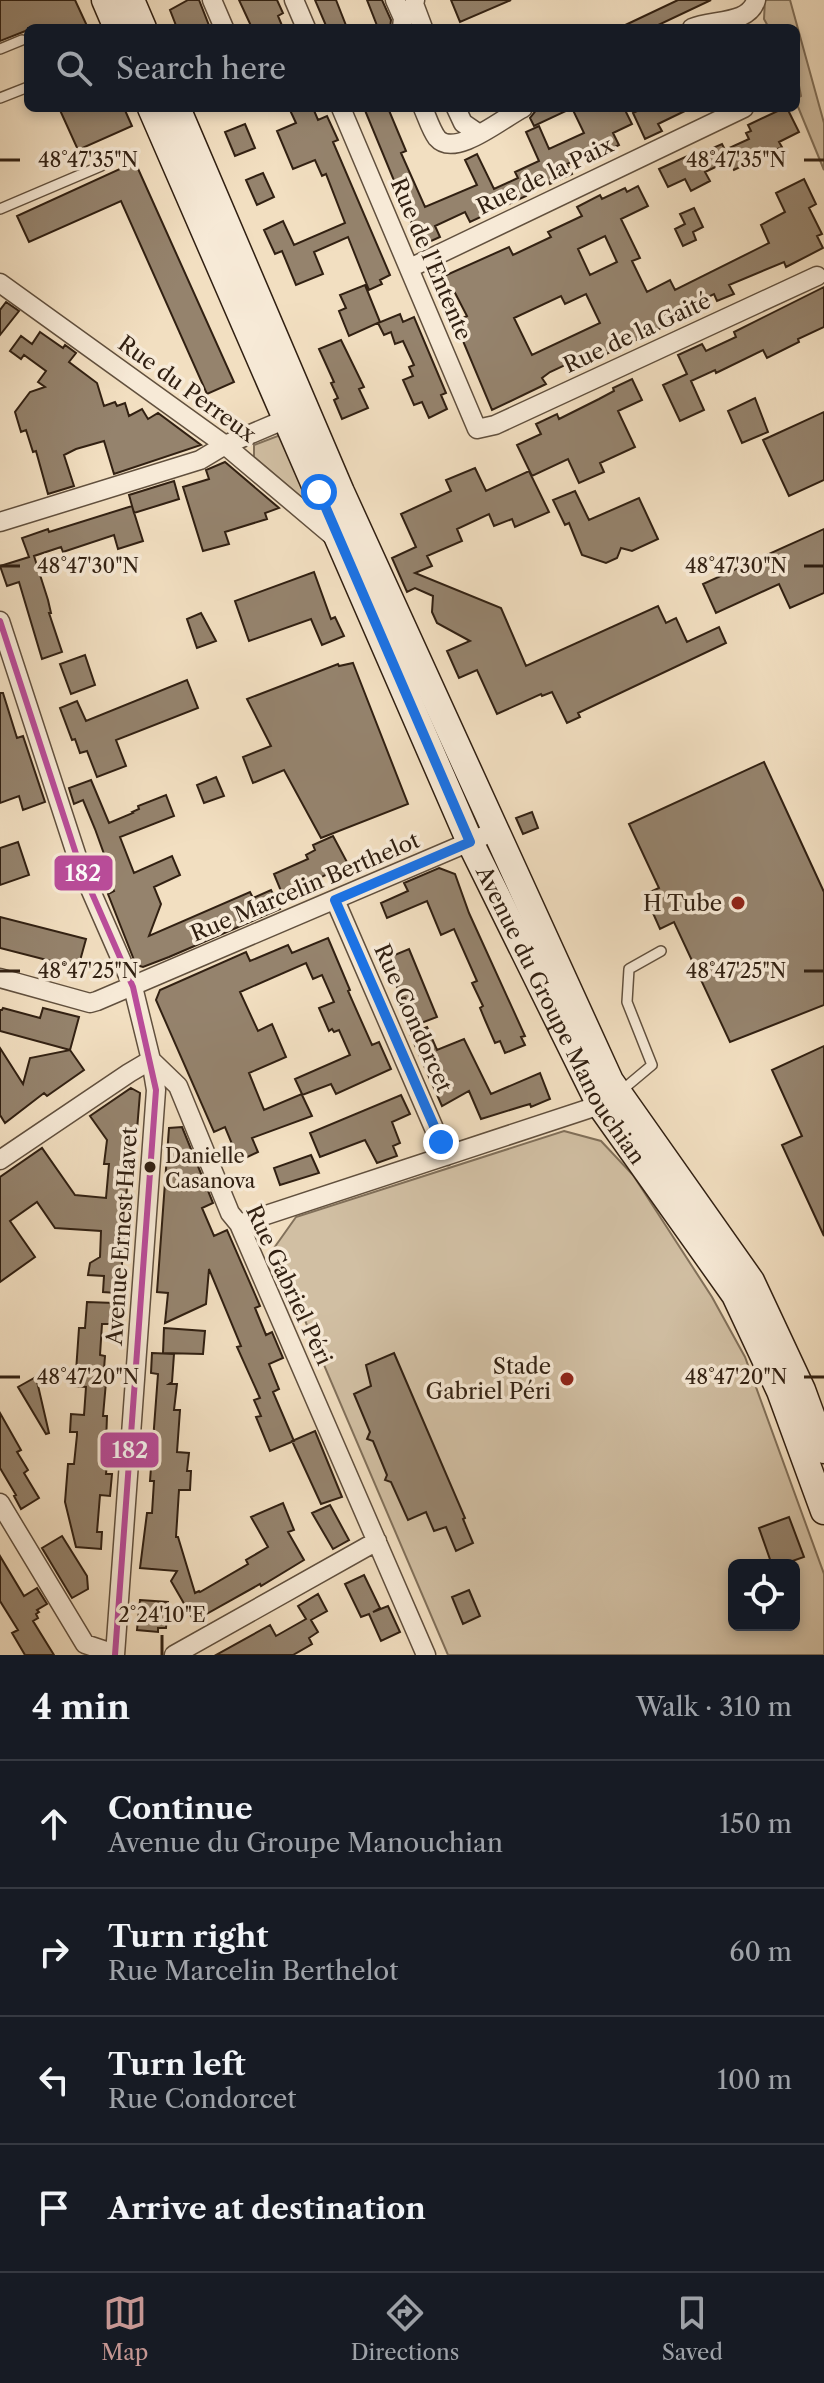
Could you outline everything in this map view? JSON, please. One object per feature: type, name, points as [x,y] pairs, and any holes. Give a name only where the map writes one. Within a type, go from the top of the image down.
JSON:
[{"type":"street","points":[[105,0],[115,24]]},
{"type":"street","points":[[131,0],[141,24]]},
{"type":"street","points":[[212,0],[222,24]]},
{"type":"street","points":[[294,0],[304,24]]},
{"type":"street","points":[[395,0],[402,24]]},
{"type":"street","points":[[415,0],[422,24]]},
{"type":"street","points":[[701,24],[745,16],[756,5],[756,0]]},
{"type":"street","name":"Avenue du Groupe Manouchian","points":[[153,112],[470,842],[610,1099],[735,1295],[780,1391],[824,1511]]},
{"type":"street","name":"Avenue du Groupe Manouchian","points":[[179,112],[341,492],[610,1081],[610,1099],[751,1281],[802,1390],[824,1450]]},
{"type":"street","name":"Rue de l'Entente","points":[[343,112],[477,429]]},
{"type":"street","points":[[425,112],[436,136],[443,143],[458,145],[516,112]]},
{"type":"street","points":[[458,112],[463,123],[479,134]]},
{"type":"street","name":"Rue de la Paix","points":[[410,268],[736,112]]},
{"type":"street","name":"Rue de la Gaité","points":[[477,429],[495,425],[817,276]]},
{"type":"street","name":"Rue du Perreux","points":[[0,283],[225,445],[339,541]]},
{"type":"street","points":[[0,522],[200,460],[225,445],[286,419]]},
{"type":"street","points":[[0,621],[80,866],[133,987],[151,1060],[0,1160]]},
{"type":"street","name":"Rue Marcelin Berthelot","points":[[0,978],[90,1003],[495,831]]},
{"type":"street","name":"Rue Condorcet","points":[[335,900],[446,1156]]},
{"type":"street","name":"Rue Gabriel Péri","points":[[151,1060],[178,1086],[230,1213],[239,1224],[426,1655]]},
{"type":"street","name":"Avenue Ernest Havet","points":[[115,1655],[154,1125],[156,1090],[151,1060]]},
{"type":"street","points":[[239,1224],[610,1099]]},
{"type":"street","points":[[0,1503],[85,1644],[115,1655]]},
{"type":"street","points":[[174,1655],[377,1541]]},
{"type":"lane","points":[[0,49],[22,40]]},
{"type":"lane","points":[[0,98],[24,89]]},
{"type":"lane","points":[[0,209],[101,166]]},
{"type":"lane","points":[[610,1099],[652,1065],[627,1002],[629,969],[661,951]]},
{"type":"shaded area","points":[[765,0],[790,0],[797,24],[767,24],[764,19]]},
{"type":"shaded area","points":[[800,36],[824,123],[824,170],[800,112]]},
{"type":"shaded area","points":[[283,434],[308,503],[254,457],[254,445]]},
{"type":"shaded area","points":[[564,1131],[601,1141],[633,1175],[712,1297],[745,1357],[824,1574],[824,1655],[448,1655],[274,1248],[296,1217]]},
{"type":"building","points":[[0,0],[75,0],[86,24],[24,24],[24,32],[0,41]]},
{"type":"building","points":[[188,0],[199,0],[208,24],[175,24],[170,10]]},
{"type":"building","points":[[239,0],[277,0],[283,13],[278,16],[281,24],[250,24]]},
{"type":"building","points":[[315,0],[336,0],[345,24],[325,24]]},
{"type":"building","points":[[367,0],[382,0],[391,20],[390,24],[376,24]]},
{"type":"building","points":[[451,0],[511,0],[460,22]]},
{"type":"building","points":[[678,0],[711,0],[660,24],[627,24]]},
{"type":"building","points":[[61,112],[126,112],[132,126],[78,150]]},
{"type":"building","points":[[291,112],[315,112],[318,120],[327,116],[338,140],[333,142],[390,275],[380,280],[382,284],[369,290],[348,237],[314,252],[323,274],[296,285],[282,251],[275,254],[264,230],[283,221],[294,245],[345,223],[326,174],[322,176],[315,160],[293,169],[277,131],[296,123]]},
{"type":"building","points":[[366,112],[390,112],[406,151],[401,153],[425,207],[477,185],[465,160],[477,154],[494,189],[518,178],[515,172],[539,161],[526,132],[539,126],[549,149],[584,133],[574,112],[626,112],[632,124],[613,133],[619,145],[567,164],[572,174],[524,191],[526,196],[470,222],[465,212],[435,226],[440,237],[418,247],[412,224]]},
{"type":"building","points":[[535,112],[564,112],[534,126],[530,118]]},
{"type":"building","points":[[683,112],[658,124],[662,131],[645,139],[633,113]]},
{"type":"building","points":[[776,112],[789,112],[799,132],[779,142],[782,147],[734,170],[730,160],[705,172],[710,181],[691,191],[685,179],[668,187],[659,169],[696,152],[697,155],[722,144],[725,150],[749,139],[746,133],[751,131],[748,125]]},
{"type":"building","points":[[245,124],[255,148],[235,156],[225,132]]},
{"type":"building","points":[[135,162],[234,382],[207,394],[121,201],[29,242],[17,216]]},
{"type":"building","points":[[263,173],[274,197],[257,205],[246,180]]},
{"type":"building","points":[[804,179],[816,204],[809,208],[822,234],[817,236],[823,248],[786,267],[784,262],[729,285],[734,294],[717,301],[714,294],[679,311],[682,318],[598,358],[595,351],[550,372],[542,378],[546,384],[492,410],[455,322],[467,316],[453,289],[448,291],[442,277],[509,247],[513,255],[551,237],[548,232],[582,216],[577,207],[600,195],[602,199],[625,188],[627,192],[638,186],[648,206],[621,219],[640,258],[632,261],[647,292],[670,280],[675,290],[769,243],[761,225],[785,212],[776,193]],"holes":[[[605,236],[617,262],[590,275],[578,249]],[[586,294],[600,323],[532,355],[514,318],[561,296],[565,304]]]},
{"type":"building","points":[[694,208],[703,227],[693,232],[696,240],[683,246],[675,229],[685,224],[680,214]]},
{"type":"building","points":[[365,285],[380,322],[349,336],[339,311],[346,308],[340,295]]},
{"type":"building","points":[[824,287],[824,327],[767,358],[763,350],[716,373],[715,370],[691,381],[704,410],[680,421],[663,385],[687,374],[678,355],[702,344],[706,351],[736,337],[734,332]]},
{"type":"building","points":[[6,302],[19,311],[0,335],[0,310]]},
{"type":"building","points":[[400,314],[403,322],[414,317],[446,393],[441,395],[447,409],[429,418],[422,402],[414,405],[403,380],[413,376],[409,367],[414,365],[403,341],[395,344],[391,332],[384,335],[378,323]]},
{"type":"building","points":[[40,332],[76,353],[69,362],[97,383],[104,406],[115,402],[117,406],[125,403],[129,416],[142,409],[148,419],[158,413],[201,445],[114,474],[104,441],[76,449],[64,455],[74,486],[48,494],[36,451],[33,452],[26,430],[21,432],[15,412],[30,392],[45,387],[38,382],[46,371],[24,355],[21,359],[10,351],[21,336],[32,344]]},
{"type":"building","points":[[341,340],[364,387],[359,389],[368,408],[342,419],[334,400],[338,398],[331,383],[334,382],[319,349]]},
{"type":"building","points":[[632,379],[642,400],[618,411],[635,447],[600,463],[604,472],[579,483],[568,459],[532,476],[517,445],[541,434],[536,424],[557,414],[559,419]]},
{"type":"building","points":[[755,398],[768,432],[742,443],[728,411]]},
{"type":"building","points":[[824,412],[824,480],[789,496],[763,440]]},
{"type":"building","points":[[225,462],[279,508],[265,513],[267,519],[225,532],[229,544],[203,551],[183,487],[209,479],[206,470]]},
{"type":"building","points":[[475,468],[486,491],[529,471],[549,512],[515,527],[512,519],[494,526],[489,514],[457,529],[462,541],[427,556],[432,566],[415,573],[501,608],[526,666],[658,606],[666,623],[676,618],[687,642],[719,627],[726,643],[578,713],[580,717],[567,723],[552,692],[497,714],[477,670],[459,678],[447,651],[470,641],[437,623],[432,612],[433,596],[415,588],[407,592],[392,558],[416,547],[401,514],[451,491],[446,480]]},
{"type":"building","points":[[174,481],[179,499],[134,513],[129,495]]},
{"type":"building","points":[[575,491],[589,520],[639,498],[658,539],[632,551],[621,548],[617,558],[606,563],[582,555],[569,523],[565,525],[553,500]]},
{"type":"building","points":[[132,506],[143,541],[118,549],[114,535],[63,552],[61,547],[34,556],[62,652],[42,659],[19,582],[7,586],[0,566],[29,557],[22,538]]},
{"type":"building","points":[[824,529],[824,593],[790,608],[779,584],[716,613],[703,584]]},
{"type":"building","points":[[314,572],[331,619],[335,617],[344,636],[322,645],[311,619],[249,641],[235,601]]},
{"type":"building","points":[[201,613],[216,641],[197,648],[187,619]]},
{"type":"building","points":[[85,655],[95,685],[71,694],[60,664]]},
{"type":"building","points":[[353,663],[408,804],[321,838],[284,770],[253,783],[243,757],[271,746],[247,699],[338,664]]},
{"type":"building","points":[[187,680],[198,708],[116,740],[126,766],[97,777],[87,751],[80,753],[75,739],[72,740],[60,708],[77,701],[86,721]]},
{"type":"building","points":[[0,693],[3,693],[17,738],[23,736],[45,802],[23,810],[19,796],[0,803]]},
{"type":"building","name":"H Tube","points":[[764,762],[824,892],[824,1005],[730,1042],[674,922],[660,929],[649,904],[655,902],[650,892],[659,888],[629,824]]},
{"type":"building","points":[[216,777],[224,796],[204,803],[197,785]]},
{"type":"building","points":[[91,780],[109,823],[133,813],[139,809],[138,806],[166,795],[174,816],[120,837],[134,873],[172,856],[180,875],[154,887],[161,904],[149,936],[250,892],[253,898],[271,890],[280,909],[169,957],[143,967],[136,965],[108,894],[114,891],[103,867],[108,865],[95,829],[83,800],[74,804],[69,788]]},
{"type":"building","points":[[532,812],[538,828],[523,834],[516,818]]},
{"type":"building","points":[[333,836],[348,864],[283,896],[274,874],[308,859],[306,855],[315,850],[313,845]]},
{"type":"building","points":[[18,842],[29,875],[0,885],[0,848]]},
{"type":"building","points":[[439,868],[455,874],[469,913],[525,1036],[521,1037],[525,1045],[505,1053],[500,1041],[495,1043],[472,983],[477,981],[454,929],[441,935],[427,901],[387,918],[381,903],[408,891],[404,883]]},
{"type":"building","points":[[0,917],[86,939],[78,968],[0,948]]},
{"type":"building","points":[[328,938],[372,1045],[379,1042],[391,1069],[336,1094],[331,1084],[302,1095],[312,1116],[252,1138],[258,1152],[239,1161],[225,1127],[214,1132],[156,1000],[160,990],[246,952],[250,961],[288,945],[292,953]],"holes":[[[306,963],[313,979],[322,975],[334,1002],[319,1008],[329,1031],[339,1030],[350,1055],[295,1079],[302,1094],[264,1110],[249,1073],[286,1057],[272,1024],[258,1031],[240,992]]]},
{"type":"building","points":[[409,949],[437,1017],[416,1025],[385,959]]},
{"type":"building","points":[[3,1008],[40,1018],[43,1008],[79,1017],[70,1050],[0,1031],[0,1010]]},
{"type":"building","points":[[427,1027],[437,1050],[464,1039],[491,1094],[540,1073],[550,1099],[481,1119],[469,1091],[442,1106],[410,1034]]},
{"type":"building","points":[[824,1046],[824,1236],[782,1145],[802,1136],[772,1070]]},
{"type":"building","points":[[0,1048],[23,1084],[30,1058],[70,1050],[84,1070],[47,1096],[44,1093],[5,1123],[0,1115]]},
{"type":"building","points":[[131,1088],[140,1093],[136,1142],[130,1141],[122,1264],[116,1293],[103,1292],[104,1276],[88,1275],[90,1263],[100,1257],[101,1231],[55,1228],[37,1202],[10,1221],[35,1257],[0,1282],[0,1177],[42,1148],[75,1195],[106,1198],[109,1164],[104,1164],[107,1140],[90,1116]]},
{"type":"building","points":[[401,1095],[410,1114],[392,1122],[400,1143],[393,1146],[397,1156],[377,1163],[365,1140],[320,1157],[310,1133]]},
{"type":"building","points":[[182,1127],[213,1203],[202,1208],[214,1236],[227,1230],[260,1306],[255,1308],[266,1335],[272,1332],[283,1358],[269,1364],[279,1389],[273,1392],[294,1441],[270,1451],[256,1417],[261,1416],[254,1400],[260,1398],[237,1347],[241,1346],[209,1269],[206,1304],[165,1323],[168,1293],[157,1292],[169,1128]]},
{"type":"building","points":[[311,1155],[319,1173],[280,1185],[274,1168]]},
{"type":"building","points":[[87,1302],[114,1303],[112,1324],[102,1324],[100,1355],[105,1356],[103,1416],[107,1416],[106,1443],[109,1443],[106,1474],[112,1474],[110,1496],[100,1495],[97,1532],[102,1532],[101,1549],[76,1547],[65,1502],[68,1464],[74,1464],[77,1435],[77,1432],[70,1432],[71,1414],[84,1415],[86,1387],[75,1386],[79,1328],[85,1328]]},
{"type":"building","points":[[164,1328],[205,1331],[203,1354],[163,1353]]},
{"type":"building","points":[[152,1353],[174,1354],[172,1382],[169,1384],[177,1384],[174,1410],[180,1410],[177,1452],[189,1453],[187,1471],[191,1471],[190,1490],[179,1490],[176,1537],[195,1593],[248,1564],[246,1560],[268,1547],[251,1517],[283,1503],[294,1530],[288,1532],[304,1560],[194,1621],[171,1581],[177,1571],[140,1568],[147,1513],[152,1513],[154,1481],[150,1481],[158,1374],[151,1373]]},
{"type":"building","points":[[394,1353],[473,1543],[456,1551],[446,1527],[434,1531],[426,1512],[408,1520],[391,1482],[385,1480],[387,1475],[373,1441],[367,1439],[370,1432],[354,1394],[371,1386],[366,1365]]},
{"type":"building","points":[[36,1377],[49,1433],[46,1434],[18,1387]]},
{"type":"building","points":[[0,1413],[21,1450],[17,1452],[28,1470],[24,1473],[39,1498],[21,1509],[0,1468]]},
{"type":"building","points":[[315,1431],[342,1497],[321,1504],[292,1441]]},
{"type":"building","points":[[330,1505],[349,1540],[333,1549],[312,1513]]},
{"type":"building","points":[[789,1517],[804,1557],[770,1559],[759,1528]]},
{"type":"building","points":[[62,1536],[87,1576],[88,1589],[72,1598],[42,1548]]},
{"type":"building","points":[[0,1556],[24,1596],[37,1588],[47,1604],[37,1610],[38,1618],[33,1621],[54,1655],[25,1655],[12,1633],[18,1630],[0,1601]]},
{"type":"building","points":[[364,1575],[380,1608],[373,1612],[388,1606],[400,1632],[381,1641],[369,1614],[361,1617],[345,1584]]},
{"type":"building","points":[[469,1590],[480,1616],[463,1624],[452,1597]]},
{"type":"building","points":[[318,1594],[327,1611],[311,1620],[318,1632],[309,1638],[312,1644],[293,1655],[216,1655],[270,1625],[276,1636],[306,1619],[298,1606]]},
{"type":"building","points":[[140,1600],[168,1602],[166,1628],[158,1628],[158,1632],[137,1630]]},
{"type":"transit line","name":"182","points":[[0,621],[80,866],[133,987],[156,1090],[115,1655]]},
{"type":"place","name":"H Tube","points":[[738,903]]},
{"type":"place","name":"Danielle Casanova","points":[[150,1167]]},
{"type":"place","name":"Stade Gabriel Péri","points":[[567,1379]]},
{"type":"route","points":[[319,492],[470,842],[335,900],[441,1142]]}]
